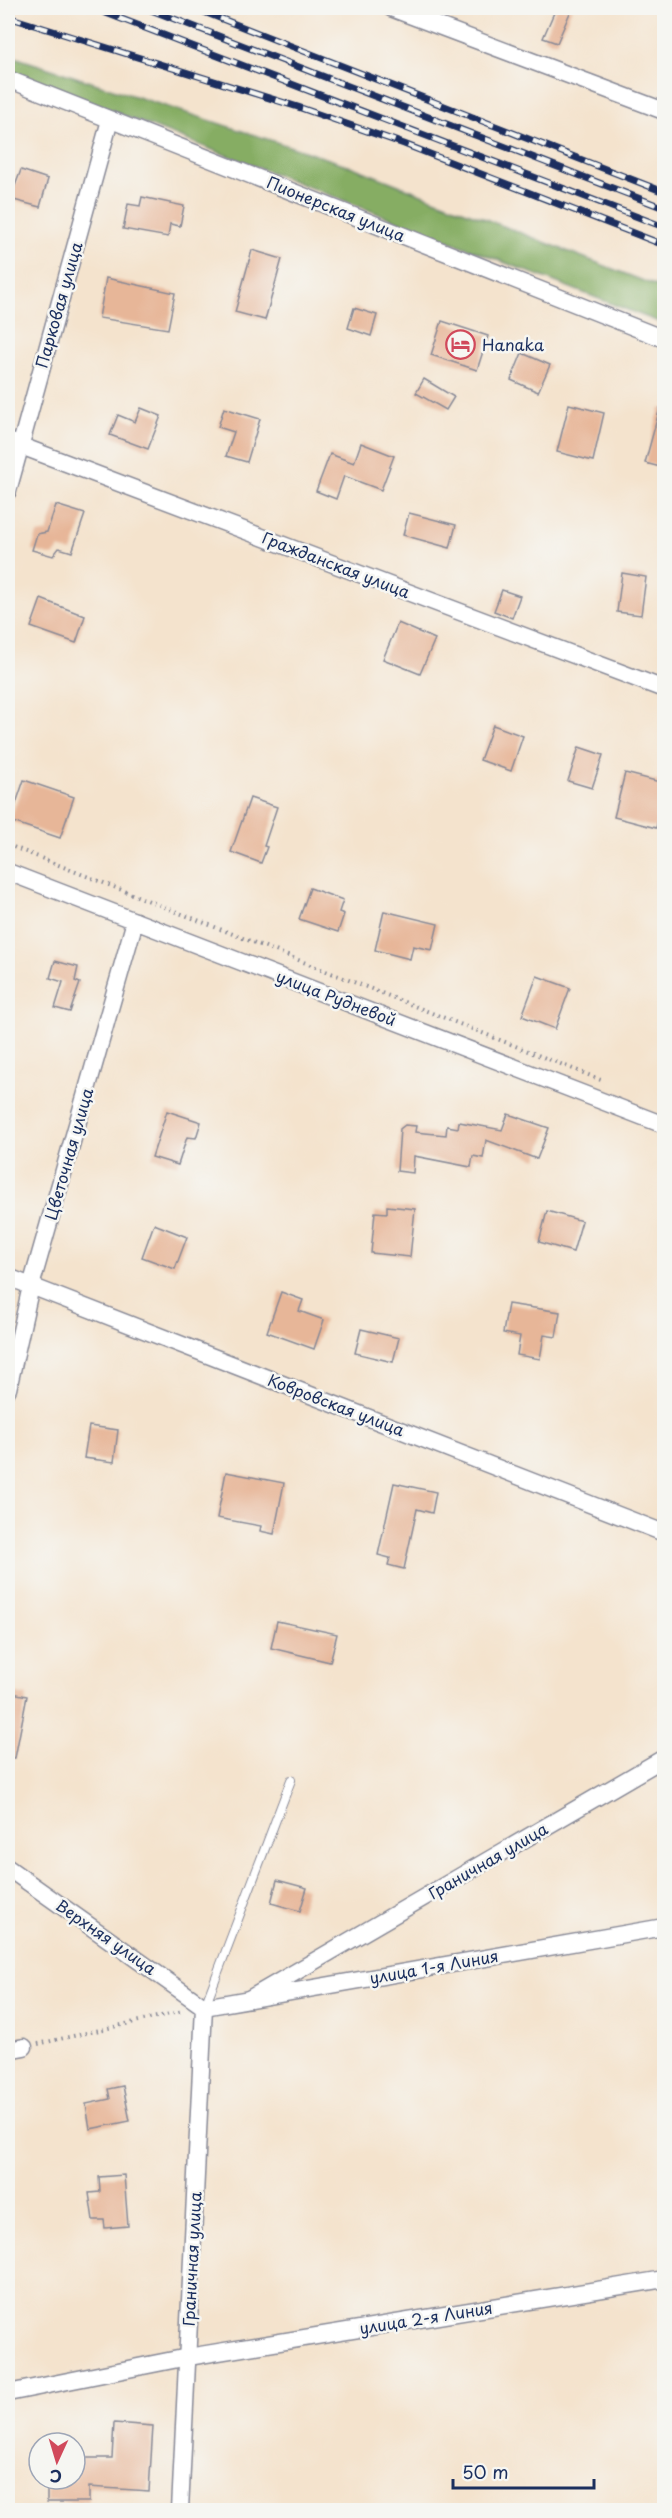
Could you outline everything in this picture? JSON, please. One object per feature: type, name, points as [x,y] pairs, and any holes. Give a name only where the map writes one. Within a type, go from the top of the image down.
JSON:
[{"type":"street","points":[[391,8],[664,111]]},
{"type":"street","name":"Пионерская улица","points":[[8,80],[664,339]]},
{"type":"street","name":"Парковая улица","points":[[8,491],[14,443],[110,120]]},
{"type":"street","name":"Гражданская улица","points":[[14,443],[664,689]]},
{"type":"street","name":"улица Рудневой","points":[[8,872],[664,1125]]},
{"type":"street","name":"Цветочная улица","points":[[8,1389],[31,1286],[135,921]]},
{"type":"street","name":"Ковровская улица","points":[[8,1277],[664,1533]]},
{"type":"street","name":"Граничная улица","points":[[249,1999],[664,1758]]},
{"type":"street","name":"Верхняя улица","points":[[8,1868],[204,2007]]},
{"type":"street","name":"улица 1-я Линия","points":[[204,2007],[664,1927]]},
{"type":"street","name":"Граничная улица","points":[[180,2511],[204,2007]]},
{"type":"street","name":"улица 2-я Линия","points":[[8,2393],[188,2357],[664,2279]]},
{"type":"lane","points":[[204,2007],[291,1780]]},
{"type":"path","points":[[8,845],[609,1083]]},
{"type":"path","points":[[16,2049],[204,2007]]},
{"type":"green space","points":[[8,55],[350,166],[664,289],[664,324],[8,71]]},
{"type":"building","points":[[556,8],[572,8],[557,43],[543,38]]},
{"type":"building","points":[[21,170],[48,179],[40,207],[10,199]]},
{"type":"building","points":[[142,197],[184,206],[180,226],[170,224],[168,237],[123,229],[128,204],[140,206]]},
{"type":"building","points":[[252,250],[282,259],[265,320],[235,312]]},
{"type":"building","points":[[106,278],[175,293],[168,329],[99,318]]},
{"type":"building","points":[[354,308],[377,315],[371,336],[348,328]]},
{"type":"building","points":[[442,321],[488,336],[477,370],[431,355]]},
{"type":"building","points":[[522,353],[550,365],[538,392],[511,380]]},
{"type":"building","points":[[424,379],[454,397],[446,410],[416,393]]},
{"type":"building","points":[[569,404],[604,413],[593,461],[557,452]]},
{"type":"building","points":[[141,408],[161,416],[148,449],[110,435],[118,415],[135,422]]},
{"type":"building","points":[[224,408],[260,419],[247,462],[226,456],[234,432],[218,427]]},
{"type":"building","points":[[660,408],[664,409],[664,468],[645,463]]},
{"type":"building","points":[[361,443],[394,456],[381,490],[344,476],[336,499],[316,491],[330,454],[354,463]]},
{"type":"building","points":[[56,505],[85,514],[72,552],[59,548],[53,556],[32,550],[37,534],[47,532]]},
{"type":"building","points":[[409,513],[456,525],[450,548],[403,535]]},
{"type":"building","points":[[622,573],[646,577],[641,615],[617,612]]},
{"type":"building","points":[[502,590],[520,596],[512,618],[494,611]]},
{"type":"building","points":[[41,599],[85,616],[76,643],[31,627]]},
{"type":"building","points":[[398,623],[435,639],[420,674],[383,659]]},
{"type":"building","points":[[493,725],[523,736],[511,771],[480,760]]},
{"type":"building","points":[[579,747],[603,755],[592,788],[568,781]]},
{"type":"building","points":[[625,773],[664,783],[664,796],[656,828],[614,817]]},
{"type":"building","points":[[24,780],[74,797],[60,838],[10,821]]},
{"type":"building","points":[[250,798],[277,807],[261,863],[231,852]]},
{"type":"building","points":[[310,888],[343,900],[339,912],[344,914],[338,932],[299,919]]},
{"type":"building","points":[[384,911],[438,924],[432,950],[413,946],[410,959],[375,950]]},
{"type":"building","points":[[55,961],[78,967],[75,981],[80,983],[70,1012],[55,1008],[63,982],[50,978]]},
{"type":"building","points":[[537,976],[570,988],[555,1029],[522,1016]]},
{"type":"building","points":[[167,1111],[201,1122],[196,1138],[187,1137],[178,1165],[152,1157]]},
{"type":"building","points":[[508,1114],[549,1128],[537,1159],[486,1140],[483,1158],[473,1156],[471,1167],[414,1156],[413,1173],[397,1171],[400,1129],[405,1125],[416,1126],[415,1132],[446,1135],[447,1126],[458,1128],[459,1122],[502,1130]]},
{"type":"building","points":[[387,1206],[415,1209],[410,1257],[371,1253],[375,1212],[387,1213]]},
{"type":"building","points":[[547,1211],[582,1221],[573,1252],[539,1242]]},
{"type":"building","points":[[154,1224],[187,1237],[175,1269],[142,1257]]},
{"type":"building","points":[[281,1292],[303,1300],[299,1311],[324,1320],[314,1349],[267,1332]]},
{"type":"building","points":[[508,1304],[560,1312],[556,1337],[544,1335],[540,1359],[517,1355],[520,1336],[503,1333]]},
{"type":"building","points":[[361,1329],[399,1338],[393,1362],[355,1353]]},
{"type":"building","points":[[89,1426],[118,1430],[114,1462],[84,1458]]},
{"type":"building","points":[[226,1472],[284,1483],[274,1534],[260,1531],[261,1526],[217,1518]]},
{"type":"building","points":[[394,1483],[436,1492],[432,1513],[417,1509],[404,1569],[388,1565],[390,1558],[378,1555]]},
{"type":"building","points":[[277,1621],[337,1634],[330,1662],[271,1648]]},
{"type":"building","points":[[8,1692],[27,1696],[15,1758],[8,1758]]},
{"type":"building","points":[[277,1880],[307,1888],[300,1911],[271,1903]]},
{"type":"building","points":[[123,2086],[130,2121],[90,2129],[86,2104],[110,2099],[108,2089]]},
{"type":"building","points":[[124,2175],[128,2226],[105,2228],[104,2220],[93,2220],[89,2193],[100,2192],[99,2177]]},
{"type":"building","points":[[114,2423],[153,2426],[149,2491],[89,2487],[89,2502],[47,2502],[47,2491],[87,2491],[87,2458],[112,2458]]},
{"type":"railway","points":[[93,8],[664,227]]},
{"type":"railway","points":[[146,8],[664,208]]},
{"type":"railway","points":[[194,8],[664,192]]},
{"type":"railway","points":[[8,17],[298,107],[404,144],[664,245]]},
{"type":"place","name":"Hanaka","points":[[461,345]]}]
